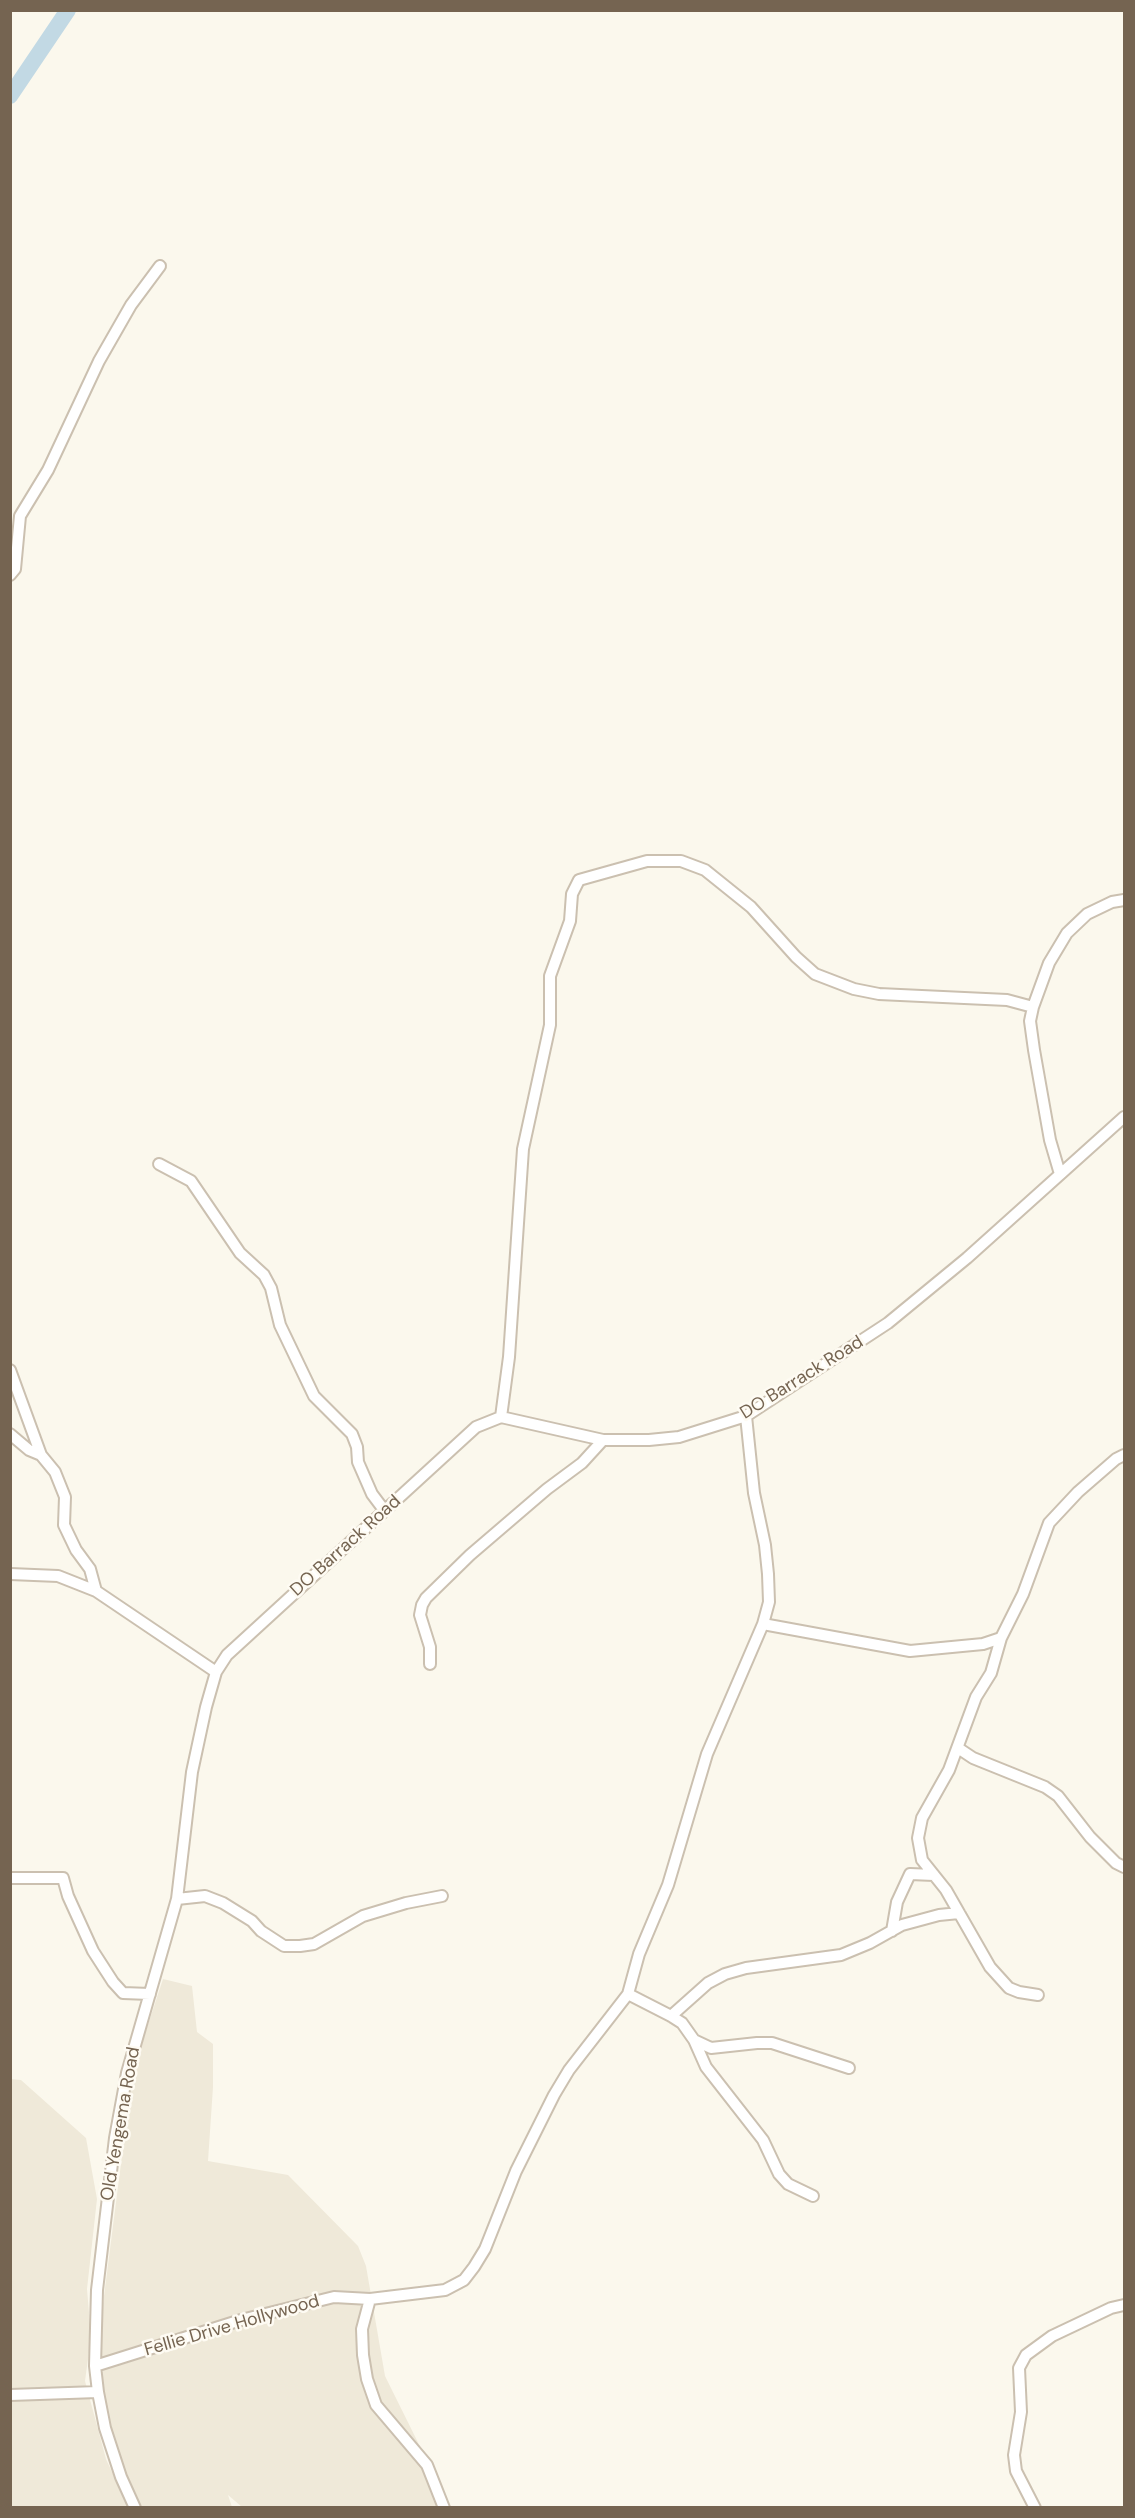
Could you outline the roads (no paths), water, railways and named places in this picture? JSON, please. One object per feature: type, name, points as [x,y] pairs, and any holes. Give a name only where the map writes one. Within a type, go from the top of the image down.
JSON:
[{"type":"street","points":[[10,575],[15,569],[20,516],[48,470],[99,361],[130,305],[160,266]]},
{"type":"street","points":[[501,1417],[509,1357],[523,1149],[550,1025],[550,976],[570,921],[572,894],[579,880],[647,861],[681,861],[705,870],[751,907],[815,975],[854,989],[879,994],[1007,1000],[1033,1007]]},
{"type":"street","points":[[1060,1174],[1050,1140],[1035,1060],[1030,1021],[1033,1007],[1049,963],[1067,933],[1087,914],[1112,902],[1125,900]]},
{"type":"street","name":"DO Barrack Road","points":[[216,1672],[241,1640],[476,1427],[501,1417],[603,1440],[679,1437],[746,1416],[888,1323],[967,1258],[1125,1117]]},
{"type":"street","points":[[159,1164],[191,1181],[240,1253],[264,1275],[271,1288],[280,1325],[314,1396],[352,1434],[357,1447],[358,1462],[372,1494],[384,1510]]},
{"type":"street","points":[[10,1370],[41,1455],[55,1472],[65,1497],[64,1525],[76,1550],[90,1569],[96,1590]]},
{"type":"street","points":[[746,1416],[754,1493],[765,1545],[769,1602],[763,1624],[707,1754],[668,1885],[639,1954],[628,1995],[682,2022],[694,2040],[706,2067],[763,2140],[779,2174],[788,2184],[813,2196]]},
{"type":"street","points":[[10,1434],[29,1450],[41,1455]]},
{"type":"street","points":[[430,1664],[429,1647],[420,1615],[426,1598],[470,1555],[582,1462],[603,1440]]},
{"type":"street","points":[[1038,1995],[1019,1992],[1002,1982],[980,1954],[959,1913],[922,1860],[918,1839],[929,1802],[949,1770],[976,1697],[991,1673],[1001,1638],[1023,1594],[1049,1523],[1078,1492],[1116,1459],[1125,1455]]},
{"type":"street","points":[[10,1574],[58,1576],[96,1590],[216,1672]]},
{"type":"street","points":[[763,1624],[910,1651],[983,1644],[1001,1638]]},
{"type":"street","name":"Old Yengema Road","points":[[135,2508],[121,2477],[105,2428],[98,2392],[95,2366],[97,2290],[116,2138],[127,2073],[177,1899],[192,1772],[216,1672]]},
{"type":"street","points":[[958,1748],[974,1758],[1035,1782],[1058,1796],[1090,1837],[1116,1863],[1125,1867]]},
{"type":"street","points":[[892,1931],[897,1902],[910,1874],[934,1875]]},
{"type":"street","points":[[10,1878],[63,1878],[68,1896],[93,1951],[113,1982],[123,1993],[150,1994]]},
{"type":"street","points":[[177,1899],[205,1896],[223,1903],[284,1946],[300,1947],[314,1944],[363,1916],[406,1903],[442,1896]]},
{"type":"street","points":[[671,2016],[708,1983],[725,1974],[746,1968],[841,1954],[919,1920],[959,1913]]},
{"type":"street","name":"Fellie Drive Hollywood","points":[[95,2366],[241,2320],[334,2297],[370,2299],[445,2290],[464,2280],[485,2249],[516,2171],[559,2087],[569,2070],[628,1995]]},
{"type":"street","points":[[694,2040],[711,2048],[772,2043],[849,2068]]},
{"type":"street","points":[[370,2299],[362,2329],[363,2355],[376,2405],[427,2465],[444,2508]]},
{"type":"street","points":[[1035,2508],[1016,2471],[1014,2455],[1021,2412],[1019,2368],[1026,2355],[1052,2336],[1111,2308],[1125,2305]]},
{"type":"street","points":[[10,2395],[98,2392]]},
{"type":"waterway","points":[[10,96],[68,10]]}]
